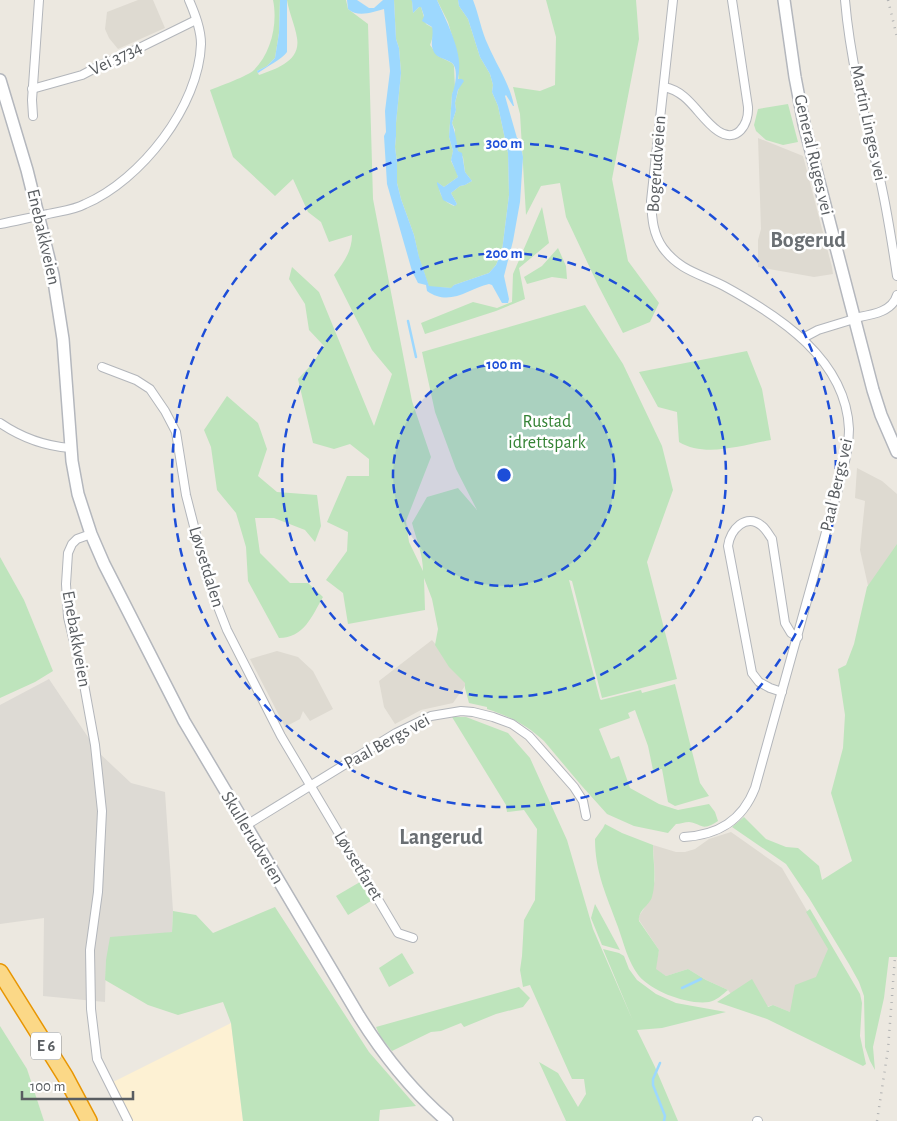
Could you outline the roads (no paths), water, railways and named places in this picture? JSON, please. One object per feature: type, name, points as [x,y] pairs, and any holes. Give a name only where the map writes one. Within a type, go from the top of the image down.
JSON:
[{"type":"highway","name":"E 6","points":[[0,972],[65,1076],[89,1121]]},
{"type":"highway","name":"E 6","points":[[0,990],[79,1121]]},
{"type":"main road","name":"General Ruges vei","points":[[784,0],[804,124],[879,409],[897,452]]},
{"type":"main road","name":"Enebakkveien","points":[[0,80],[24,160],[53,275],[60,313],[70,448],[78,494],[91,534]]},
{"type":"main road","name":"Skullerudveien","points":[[91,534],[104,564],[184,721],[376,1043],[403,1079],[447,1121]]},
{"type":"street","points":[[33,116],[32,88],[39,0]]},
{"type":"street","points":[[0,224],[85,205],[107,192],[156,149],[179,114],[196,76],[201,43],[189,0]]},
{"type":"street","name":"Bogerudveien","points":[[673,0],[651,201],[655,234],[671,257],[687,270],[717,282],[742,296],[803,338]]},
{"type":"street","points":[[664,86],[685,97],[720,132],[730,135],[741,131],[745,127],[748,106],[732,0]]},
{"type":"street","name":"Martin Linges vei","points":[[844,0],[849,38],[868,132],[880,177],[897,276]]},
{"type":"street","name":"Vei 3734","points":[[32,88],[82,75],[125,56],[196,20]]},
{"type":"street","points":[[803,338],[818,330],[887,309],[893,304],[897,295]]},
{"type":"street","name":"Paal Bergs vei","points":[[684,837],[702,836],[729,824],[748,802],[756,788],[842,478],[849,440],[848,420],[844,401],[825,364],[803,338]]},
{"type":"street","name":"Løvsetdalen","points":[[102,367],[136,380],[150,389],[176,432],[193,526],[212,593],[227,630],[274,723],[310,786]]},
{"type":"street","points":[[0,422],[13,432],[36,442],[70,448]]},
{"type":"street","points":[[782,692],[770,688],[755,678],[748,657],[728,546],[731,533],[740,524],[745,522],[757,523],[762,526],[772,540],[785,623],[791,634],[798,637]]},
{"type":"street","name":"Enebakkveien","points":[[91,534],[77,539],[72,544],[68,553],[66,584],[68,617],[83,679],[95,745],[102,811],[98,892],[91,938],[90,1009],[97,1059],[128,1121]]},
{"type":"street","name":"Paal Bergs vei","points":[[245,826],[396,733],[422,719],[452,712],[473,712],[493,717],[512,724],[536,742],[579,794],[583,801],[586,816]]},
{"type":"street","name":"Løvsetfaret","points":[[310,786],[398,933],[413,938]]},
{"type":"water","points":[[280,0],[287,0],[287,52],[258,73],[257,71],[267,66],[275,58],[279,33]]},
{"type":"water","points":[[347,0],[357,0],[369,8],[374,8],[383,0],[394,0],[396,39],[399,48],[401,73],[395,147],[397,183],[429,286],[451,288],[454,285],[489,273],[496,265],[502,251],[509,195],[508,153],[498,106],[492,92],[493,85],[490,74],[480,57],[468,19],[459,6],[458,0],[473,0],[486,39],[512,98],[514,106],[505,96],[523,157],[520,202],[504,276],[509,299],[508,303],[502,303],[492,285],[489,284],[459,295],[443,297],[427,291],[426,285],[418,283],[412,271],[387,184],[384,136],[386,132],[385,111],[390,71],[384,9],[366,14],[356,13],[348,9]]},
{"type":"water","points":[[411,0],[437,0],[458,54],[458,79],[464,81],[458,90],[455,103],[456,110],[452,123],[458,151],[462,153],[465,172],[472,181],[460,186],[451,193],[457,204],[455,206],[443,200],[437,182],[444,187],[458,177],[451,160],[453,151],[449,137],[452,94],[456,78],[455,70],[450,61],[434,53],[432,27],[422,21],[424,16],[421,7],[413,13]]},
{"type":"waterway","points":[[408,321],[416,357]]},
{"type":"waterway","points":[[682,988],[701,979]]},
{"type":"waterway","points":[[660,1063],[653,1079],[653,1085],[665,1116],[664,1121]]},
{"type":"railway","points":[[888,0],[897,37]]},
{"type":"railway","points":[[877,1121],[888,1049],[895,957]]},
{"type":"district","name":"Bogerud","points":[[808,240]]},
{"type":"district","name":"Langerud","points":[[441,837]]},
{"type":"park label","name":"Rustad idrettspark","points":[[547,432]]}]
